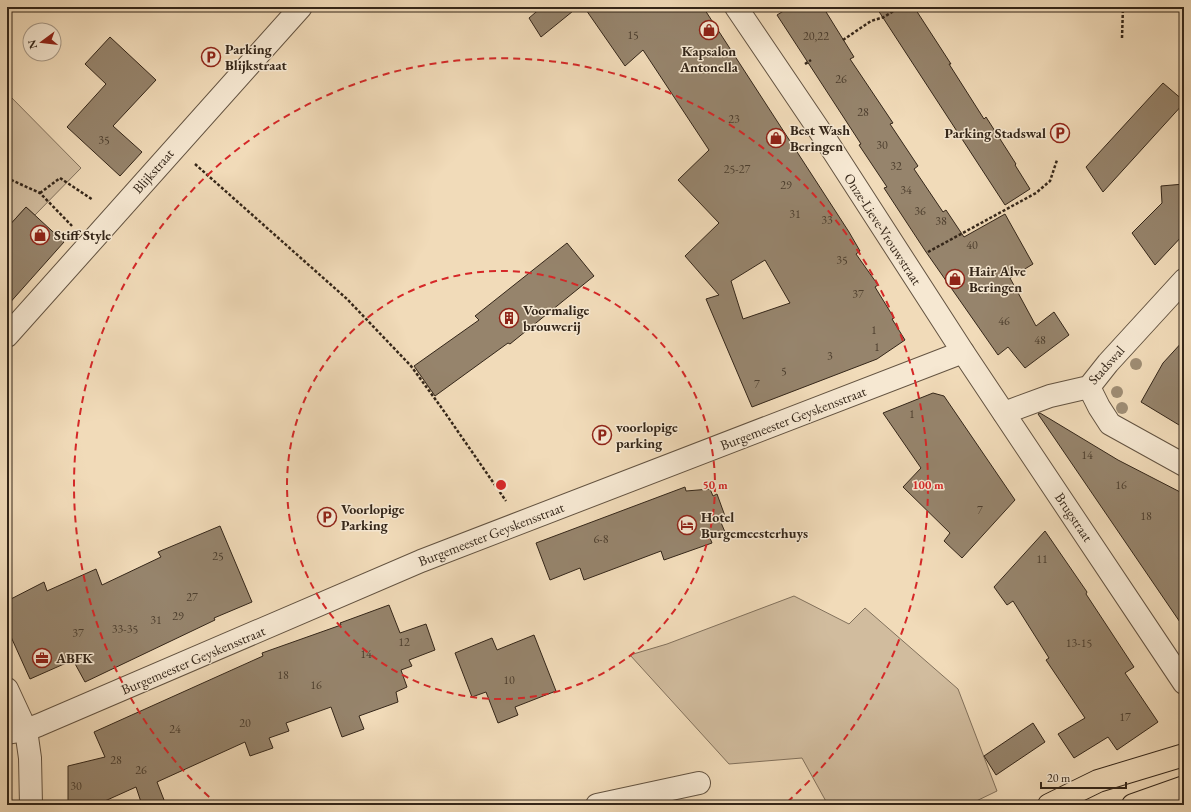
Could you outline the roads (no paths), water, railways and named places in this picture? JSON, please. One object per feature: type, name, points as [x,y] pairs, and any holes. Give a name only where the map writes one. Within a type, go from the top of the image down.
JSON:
[{"type":"main road","points":[[1049,805],[1098,781],[1184,755]]},
{"type":"main road","points":[[1133,805],[1184,787]]},
{"type":"street","name":"Blijkstraat","points":[[7,336],[175,146],[301,7]]},
{"type":"street","name":"Onze-Lieve-Vrouwstraat","points":[[736,7],[828,143],[962,352]]},
{"type":"street","name":"Stadswal","points":[[1004,413],[1050,396],[1089,387],[1108,363],[1184,280]]},
{"type":"street","name":"Brugstraat","points":[[962,352],[1184,683]]},
{"type":"street","name":"Burgemeester Geyskensstraat","points":[[16,732],[147,680],[421,561],[962,352]]},
{"type":"street","points":[[1089,387],[1110,424],[1184,465]]},
{"type":"street","points":[[7,689],[16,732],[30,758],[31,805]]},
{"type":"street","points":[[597,805],[699,783]]},
{"type":"place","name":"Kapsalon Antonella","points":[[709,30]]},
{"type":"place","name":"Parking Blijkstraat","points":[[211,57]]},
{"type":"place","name":"Parking Stadswal","points":[[1060,133]]},
{"type":"place","name":"Best Wash Beringen","points":[[776,138]]},
{"type":"place","name":"Stiff Style","points":[[40,235]]},
{"type":"place","name":"Hair Alve Beringen","points":[[955,279]]},
{"type":"place","name":"Voormalige brouwerij","points":[[509,318]]},
{"type":"place","name":"voorlopige parking","points":[[602,435]]},
{"type":"place","name":"Voorlopige Parking","points":[[327,517]]},
{"type":"place","name":"Hotel Burgemeesterhuys","points":[[687,525]]},
{"type":"place","name":"ABFK","points":[[42,658]]}]
